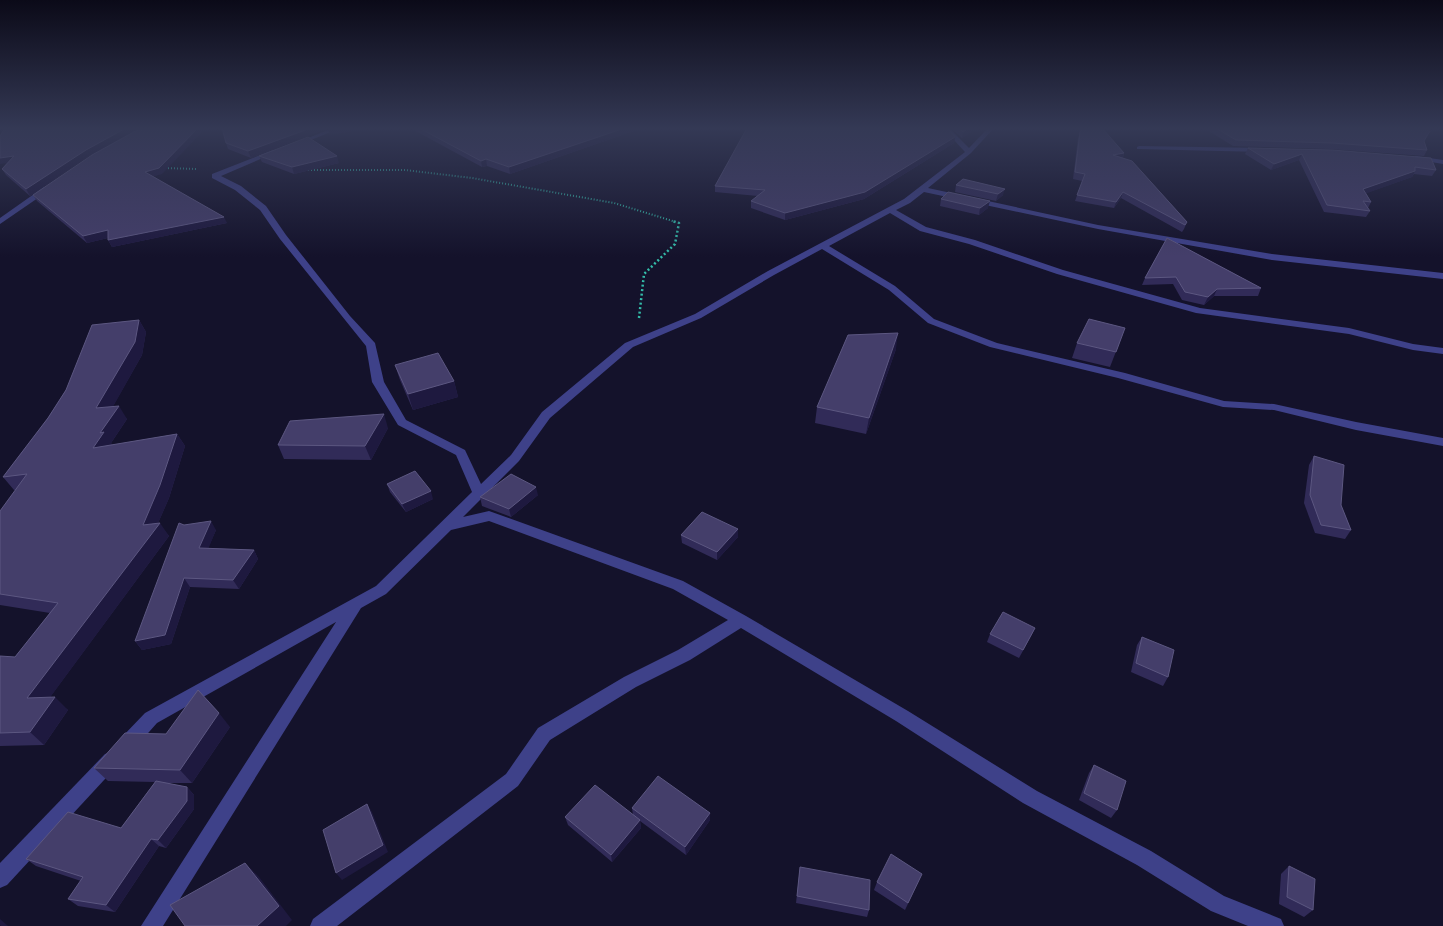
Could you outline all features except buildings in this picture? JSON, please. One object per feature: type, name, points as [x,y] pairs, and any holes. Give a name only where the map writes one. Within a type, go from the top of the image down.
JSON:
[{"type":"street","points":[[229,171],[215,176],[238,188],[263,208],[283,237],[341,311],[371,345],[378,382],[402,422],[461,453],[479,493]]},
{"type":"street","points":[[0,878],[151,718],[381,590],[515,458],[546,415],[629,345],[698,316],[771,273],[907,201],[945,171]]},
{"type":"street","points":[[0,222],[53,185]]},
{"type":"street","points":[[922,189],[1098,227],[1272,257],[1443,276]]},
{"type":"street","points":[[890,210],[923,229],[972,242],[1060,272],[1199,311],[1349,331],[1413,347],[1443,351]]},
{"type":"street","points":[[823,246],[892,288],[931,321],[994,344],[1121,374],[1223,404],[1274,407],[1356,426],[1443,442]]},
{"type":"street","points":[[445,526],[489,516],[572,544],[678,585],[741,620],[902,716],[1030,798],[1144,858],[1218,904],[1274,926]]},
{"type":"street","points":[[151,926],[356,604]]},
{"type":"street","points":[[320,926],[512,780],[544,734],[630,682],[684,655],[741,620]]},
{"type":"path","points":[[415,171],[472,178],[614,204],[679,222],[675,244],[644,274],[640,316],[629,345]]}]
